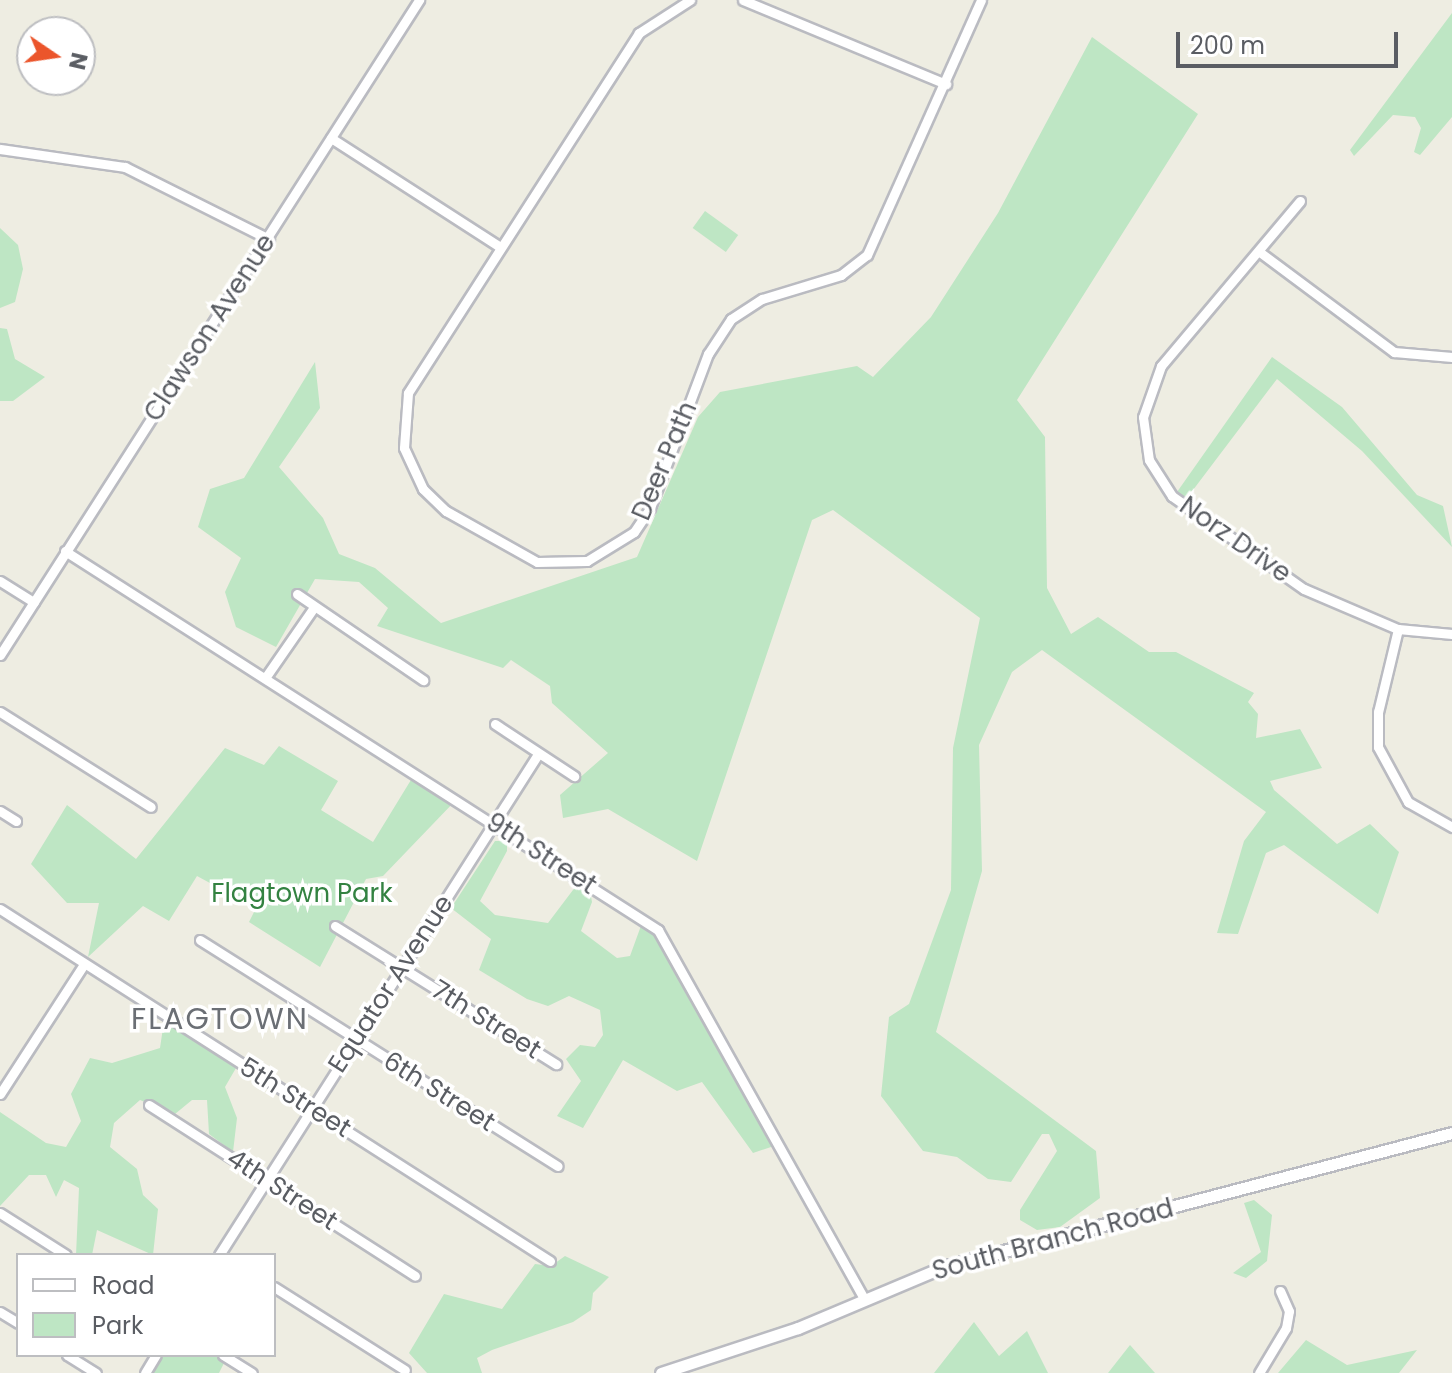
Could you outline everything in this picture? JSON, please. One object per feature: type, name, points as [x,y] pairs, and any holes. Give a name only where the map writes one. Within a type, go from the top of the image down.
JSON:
[{"type":"street","name":"Clawson Avenue","points":[[0,655],[269,239],[419,0]]},
{"type":"street","name":"Deer Path","points":[[690,0],[639,33],[414,380],[404,408],[405,451],[432,500],[502,547],[537,562],[587,561],[625,541],[650,508],[708,354],[731,319],[762,299],[841,275],[877,242],[981,0]]},
{"type":"street","points":[[743,0],[946,84]]},
{"type":"street","points":[[331,138],[500,247]]},
{"type":"street","points":[[0,149],[125,167],[187,191],[269,239]]},
{"type":"street","name":"Norz Drive","points":[[1300,201],[1261,253],[1152,382],[1143,417],[1149,460],[1172,496],[1304,589],[1398,629],[1452,634]]},
{"type":"street","points":[[1261,253],[1394,352],[1452,357]]},
{"type":"street","name":"9th Street","points":[[65,551],[494,823],[669,942],[865,1300]]},
{"type":"street","points":[[0,581],[34,602]]},
{"type":"street","points":[[297,594],[312,610],[423,680]]},
{"type":"street","points":[[265,678],[312,610]]},
{"type":"street","points":[[1398,629],[1378,712],[1382,762],[1408,802],[1452,827]]},
{"type":"street","points":[[0,712],[151,807]]},
{"type":"street","points":[[495,724],[574,776]]},
{"type":"street","name":"Equator Avenue","points":[[220,1253],[538,754]]},
{"type":"street","points":[[0,811],[16,821]]},
{"type":"street","name":"5th Street","points":[[0,909],[550,1261]]},
{"type":"street","name":"7th Street","points":[[335,926],[556,1064]]},
{"type":"street","name":"6th Street","points":[[200,940],[557,1166]]},
{"type":"street","points":[[0,1094],[84,964]]},
{"type":"street","name":"4th Street","points":[[149,1105],[415,1276]]},
{"type":"street","name":"South Branch Road","points":[[661,1373],[964,1261],[1452,1133]]},
{"type":"street","points":[[0,1213],[63,1253]]},
{"type":"street","points":[[276,1288],[405,1370]]},
{"type":"street","points":[[1259,1373],[1286,1328],[1280,1291]]},
{"type":"street","points":[[70,1357],[96,1373]]},
{"type":"street","points":[[226,1357],[252,1373]]},
{"type":"green space","points":[[1452,13],[1452,117],[1420,155],[1414,152],[1421,128],[1415,117],[1393,115],[1354,156],[1350,150]]},
{"type":"green space","points":[[1092,37],[1198,114],[1017,400],[1045,437],[1047,588],[1071,634],[1098,617],[1149,652],[1176,652],[1254,693],[1248,702],[1258,714],[1256,738],[1300,729],[1322,768],[1270,781],[1274,790],[1337,844],[1370,824],[1399,852],[1378,914],[1284,845],[1266,853],[1238,934],[1217,933],[1244,841],[1266,812],[1042,650],[1012,672],[979,745],[982,871],[936,1032],[1096,1151],[1100,1198],[1060,1227],[1037,1230],[1020,1220],[1020,1210],[1057,1151],[1049,1134],[1042,1134],[1011,1182],[988,1179],[957,1157],[923,1151],[881,1096],[889,1017],[909,1004],[951,890],[953,748],[980,618],[833,510],[812,520],[697,861],[608,809],[563,818],[560,795],[608,753],[552,703],[550,686],[511,660],[503,668],[377,626],[388,608],[359,582],[315,579],[276,647],[236,627],[225,592],[241,558],[198,527],[210,489],[244,478],[315,362],[320,408],[279,467],[323,518],[339,554],[375,568],[441,623],[637,557],[698,417],[720,392],[857,366],[873,377],[931,317],[998,213]]},
{"type":"green space","points":[[705,211],[738,235],[726,252],[693,228]]},
{"type":"green space","points":[[0,228],[18,245],[23,269],[15,302],[0,308]]},
{"type":"green space","points":[[0,328],[7,329],[15,359],[45,377],[13,401],[0,401]]},
{"type":"green space","points":[[1272,357],[1342,407],[1417,495],[1443,506],[1452,547],[1362,451],[1277,379],[1193,490],[1185,497],[1177,492]]},
{"type":"green space","name":"Flagtown Park","points":[[279,746],[338,781],[321,810],[373,842],[414,775],[456,800],[383,876],[366,879],[320,967],[249,922],[256,908],[197,876],[169,921],[143,906],[88,957],[99,903],[67,903],[31,864],[67,805],[136,859],[225,748],[264,765]]},
{"type":"green space","points":[[495,841],[507,841],[507,851],[480,901],[495,915],[548,923],[576,886],[590,891],[592,902],[581,931],[617,958],[630,956],[642,923],[657,932],[774,1146],[753,1153],[702,1082],[677,1091],[623,1060],[583,1128],[557,1116],[581,1081],[566,1059],[580,1045],[595,1047],[603,1035],[600,1010],[569,996],[548,1006],[527,999],[479,970],[491,939],[451,908]]},
{"type":"green space","points":[[164,1021],[236,1068],[225,1087],[237,1118],[233,1152],[209,1134],[207,1100],[192,1100],[175,1114],[140,1100],[114,1123],[110,1147],[137,1169],[143,1195],[158,1209],[153,1253],[97,1230],[92,1253],[76,1253],[79,1188],[64,1180],[56,1197],[46,1175],[29,1175],[0,1206],[0,1112],[46,1143],[66,1147],[81,1121],[71,1094],[90,1058],[112,1063],[160,1048]]},
{"type":"green space","points":[[1254,1200],[1272,1215],[1267,1261],[1246,1278],[1233,1273],[1261,1252],[1244,1203]]},
{"type":"green space","points":[[565,1256],[609,1277],[593,1293],[591,1310],[573,1322],[477,1358],[482,1373],[427,1373],[409,1353],[444,1294],[502,1309],[535,1264],[551,1266]]},
{"type":"green space","points":[[974,1322],[999,1356],[1027,1331],[1048,1373],[934,1373]]},
{"type":"green space","points":[[1306,1340],[1347,1365],[1417,1350],[1399,1373],[1278,1373]]},
{"type":"green space","points":[[1130,1345],[1155,1373],[1108,1373]]},
{"type":"green space","points":[[163,1357],[219,1357],[225,1361],[219,1373],[153,1373]]},
{"type":"district","name":"FLAGTOWN","points":[[220,1019]]}]
